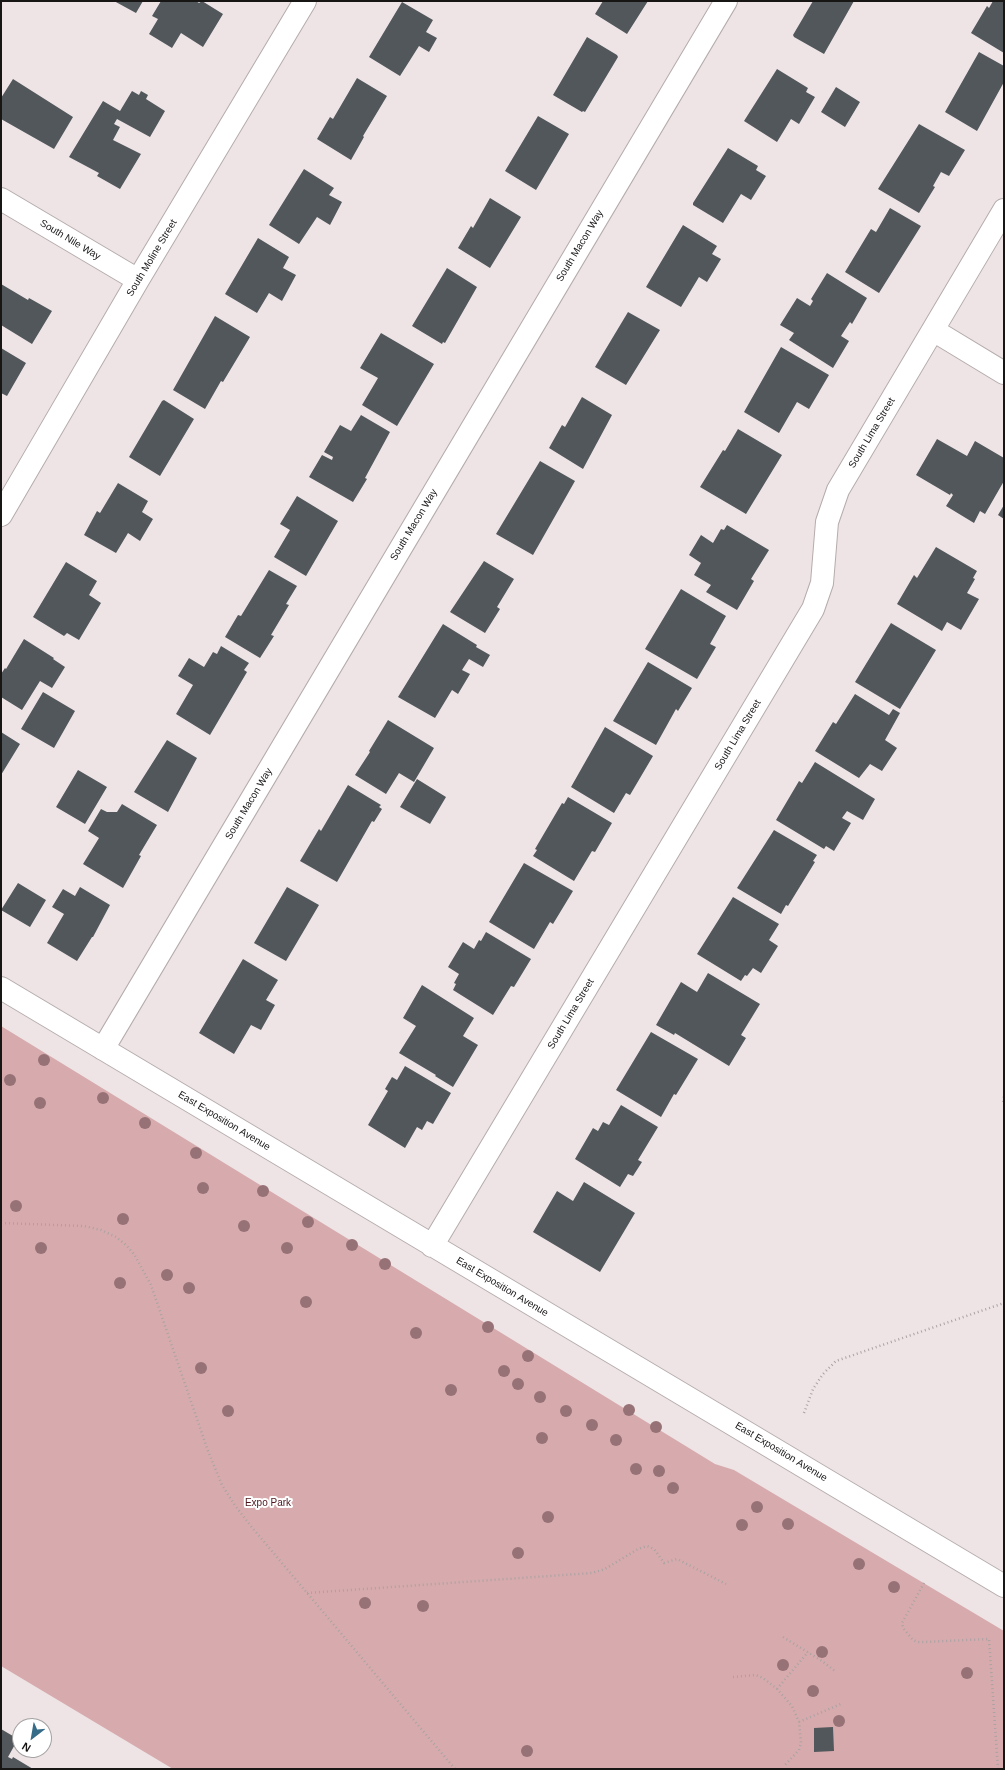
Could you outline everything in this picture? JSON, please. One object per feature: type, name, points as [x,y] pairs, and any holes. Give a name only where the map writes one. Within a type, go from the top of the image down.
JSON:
[{"type":"street","name":"South Moline Street","points":[[1,515],[138,280],[305,1]]},
{"type":"street","name":"South Macon Way","points":[[103,1049],[726,1]]},
{"type":"street","name":"South Nile Way","points":[[1,199],[138,280]]},
{"type":"street","name":"South Lima Street","points":[[432,1246],[813,609],[822,583],[827,522],[838,490],[1004,210]]},
{"type":"street","points":[[933,330],[1004,373]]},
{"type":"street","name":"East Exposition Avenue","points":[[1,988],[1004,1586]]},
{"type":"path","points":[[1004,1097],[1004,1104]]},
{"type":"path","points":[[1,1223],[84,1226],[101,1230],[116,1237],[126,1244],[134,1254],[151,1284],[208,1451],[222,1485],[250,1525],[455,1769]]},
{"type":"path","points":[[804,1413],[816,1384],[823,1374],[836,1361],[1004,1303]]},
{"type":"path","points":[[306,1593],[592,1573],[605,1569],[638,1549],[647,1546],[654,1549],[664,1563],[677,1559],[726,1584]]},
{"type":"path","points":[[924,1583],[902,1623],[903,1628],[913,1640],[924,1642],[989,1639],[998,1769]]},
{"type":"path","points":[[784,1637],[835,1671]]},
{"type":"path","points":[[778,1689],[808,1652]]},
{"type":"path","points":[[733,1677],[756,1675],[771,1683],[778,1689],[792,1706],[799,1722],[801,1743],[799,1750],[786,1765]]},
{"type":"path","points":[[799,1722],[843,1704]]},
{"type":"green space","name":"Expo Park","points":[[1,1026],[715,1464],[734,1470],[1004,1631],[1004,1769],[173,1769],[1,1666]]},
{"type":"building","points":[[114,1],[143,1],[136,13]]},
{"type":"building","points":[[161,1],[196,1],[199,3],[202,1],[223,14],[203,47],[181,33],[172,48],[149,34],[158,19],[152,16]]},
{"type":"building","points":[[603,1],[648,1],[627,34],[595,14]]},
{"type":"building","points":[[813,1],[854,1],[824,54],[793,35]]},
{"type":"building","points":[[993,1],[1004,1],[1004,53],[971,33],[987,6],[989,8]]},
{"type":"building","points":[[402,2],[433,20],[426,32],[437,38],[429,52],[419,46],[400,76],[369,57]]},
{"type":"building","points":[[587,37],[618,57],[585,112],[582,112],[553,95]]},
{"type":"building","points":[[979,52],[1004,66],[1004,82],[977,131],[945,112]]},
{"type":"building","points":[[777,69],[808,88],[806,92],[815,97],[799,124],[791,119],[777,142],[744,121]]},
{"type":"building","points":[[357,78],[387,96],[363,136],[364,137],[351,160],[317,139],[330,117],[333,119]]},
{"type":"building","points":[[13,79],[73,117],[54,149],[1,119],[1,98]]},
{"type":"building","points":[[836,87],[860,102],[845,127],[821,112]]},
{"type":"building","points":[[132,91],[139,95],[141,91],[148,95],[146,99],[165,111],[150,137],[117,119],[114,124],[120,127],[113,140],[141,154],[120,189],[97,176],[99,173],[69,157],[103,101],[120,111]]},
{"type":"building","points":[[538,116],[569,134],[536,190],[505,171]]},
{"type":"building","points":[[919,124],[965,150],[949,176],[941,172],[933,186],[935,187],[919,213],[878,189]]},
{"type":"building","points":[[728,148],[758,166],[756,170],[766,176],[751,200],[741,194],[723,223],[693,205],[693,203]]},
{"type":"building","points":[[304,169],[334,188],[329,195],[342,202],[330,225],[317,217],[299,244],[269,225]]},
{"type":"building","points":[[490,198],[521,217],[490,268],[458,248],[471,226],[473,228]]},
{"type":"building","points":[[890,208],[921,226],[879,293],[845,272],[871,229],[876,232]]},
{"type":"building","points":[[683,225],[717,246],[712,254],[721,259],[707,282],[699,277],[681,307],[646,287]]},
{"type":"building","points":[[258,238],[289,257],[283,268],[296,275],[282,301],[269,293],[257,313],[225,294]]},
{"type":"building","points":[[447,268],[477,287],[445,343],[443,342],[442,344],[412,326]]},
{"type":"building","points":[[827,273],[867,298],[852,324],[850,322],[841,336],[849,341],[833,368],[789,340],[794,333],[780,325],[797,298],[810,306],[813,301],[811,299]]},
{"type":"building","points":[[1,284],[28,300],[29,298],[52,311],[32,344],[1,325]]},
{"type":"building","points":[[628,312],[660,330],[626,385],[595,367]]},
{"type":"building","points":[[215,316],[250,337],[223,382],[221,381],[205,409],[173,390]]},
{"type":"building","points":[[381,333],[434,364],[397,426],[362,405],[378,378],[360,368]]},
{"type":"building","points":[[781,347],[829,375],[809,409],[797,402],[779,433],[744,412]]},
{"type":"building","points":[[1,348],[26,363],[7,396],[1,393]]},
{"type":"building","points":[[582,397],[612,415],[583,469],[549,448],[562,425],[565,427]]},
{"type":"building","points":[[164,400],[194,419],[160,476],[129,457]]},
{"type":"building","points":[[361,415],[390,432],[365,478],[367,479],[353,502],[309,477],[322,455],[332,460],[333,457],[324,452],[340,425],[351,431]]},
{"type":"building","points":[[738,429],[782,455],[746,514],[700,487]]},
{"type":"building","points":[[937,439],[967,456],[975,441],[1004,458],[1004,481],[985,514],[980,511],[974,523],[946,506],[953,495],[951,493],[950,495],[916,475]]},
{"type":"building","points":[[540,461],[575,481],[533,555],[496,534]]},
{"type":"building","points":[[118,483],[148,501],[142,512],[153,519],[140,541],[128,533],[116,553],[84,535],[97,511],[100,513]]},
{"type":"building","points":[[297,496],[338,521],[306,576],[274,557],[290,530],[280,524]]},
{"type":"building","points":[[1004,505],[1004,519],[998,515]]},
{"type":"building","points":[[727,525],[769,550],[751,579],[754,581],[737,610],[706,592],[711,585],[694,575],[701,563],[689,555],[701,535],[713,543],[721,529],[724,530]]},
{"type":"building","points":[[936,547],[977,571],[973,578],[975,579],[967,593],[979,599],[961,630],[947,622],[942,631],[897,604],[914,575],[917,578]]},
{"type":"building","points":[[484,561],[514,579],[497,607],[500,609],[485,633],[450,612]]},
{"type":"building","points":[[66,562],[97,581],[89,595],[101,603],[79,640],[67,633],[64,636],[33,617]]},
{"type":"building","points":[[269,570],[297,586],[286,604],[289,605],[271,635],[274,636],[260,658],[225,637],[238,615],[241,616]]},
{"type":"building","points":[[681,589],[726,616],[710,644],[716,647],[697,679],[645,649]]},
{"type":"building","points":[[891,623],[936,650],[900,709],[855,682]]},
{"type":"building","points":[[443,624],[490,655],[483,667],[469,659],[462,670],[470,674],[458,694],[452,690],[435,718],[398,697]]},
{"type":"building","points":[[24,639],[54,658],[53,659],[65,667],[52,688],[40,681],[22,710],[1,697],[1,674],[5,668],[6,669]]},
{"type":"building","points":[[221,646],[249,663],[244,670],[247,672],[210,735],[176,714],[193,685],[178,676],[189,658],[204,667],[213,652],[217,654]]},
{"type":"building","points":[[648,662],[692,688],[678,711],[676,709],[656,745],[613,721]]},
{"type":"building","points":[[43,692],[75,711],[54,748],[21,729]]},
{"type":"building","points":[[855,694],[889,715],[893,709],[900,713],[885,740],[897,748],[882,771],[870,764],[859,778],[815,751],[833,722],[836,724]]},
{"type":"building","points":[[388,720],[434,748],[414,782],[399,773],[386,794],[355,775]]},
{"type":"building","points":[[605,727],[653,756],[630,795],[626,793],[614,813],[571,787]]},
{"type":"building","points":[[1,732],[20,744],[1,775]]},
{"type":"building","points":[[167,740],[197,758],[168,812],[134,792]]},
{"type":"building","points":[[815,762],[875,799],[863,820],[847,811],[842,818],[851,823],[834,851],[826,846],[824,849],[776,820],[799,781],[802,783]]},
{"type":"building","points":[[78,770],[107,787],[85,824],[56,807]]},
{"type":"building","points":[[417,779],[446,797],[430,824],[400,807]]},
{"type":"building","points":[[348,785],[381,805],[379,807],[382,809],[374,822],[372,821],[337,882],[300,861],[319,829],[321,831]]},
{"type":"building","points":[[568,797],[612,823],[595,852],[592,851],[574,881],[533,856],[537,850],[535,849],[562,803],[564,804]]},
{"type":"building","points":[[122,804],[157,825],[139,855],[141,856],[123,888],[83,864],[99,838],[88,831],[101,809],[107,812],[117,812]]},
{"type":"building","points":[[774,830],[817,855],[813,861],[815,862],[788,906],[786,905],[781,914],[737,888]]},
{"type":"building","points":[[524,863],[573,891],[553,924],[550,922],[534,949],[489,922]]},
{"type":"building","points":[[18,883],[46,900],[30,927],[1,910]]},
{"type":"building","points":[[80,887],[110,905],[93,937],[77,961],[47,943],[64,914],[52,907],[63,889],[75,896]]},
{"type":"building","points":[[287,887],[319,905],[286,961],[254,943]]},
{"type":"building","points":[[733,897],[779,924],[769,940],[778,946],[761,973],[753,968],[741,981],[697,954]]},
{"type":"building","points":[[486,932],[531,959],[514,987],[511,986],[493,1015],[453,990],[456,984],[454,983],[459,974],[448,967],[463,942],[474,949]]},
{"type":"building","points":[[243,959],[278,980],[266,1000],[275,1005],[261,1030],[251,1025],[234,1054],[199,1033]]},
{"type":"building","points":[[708,973],[760,1004],[741,1035],[746,1038],[729,1066],[675,1033],[674,1035],[656,1025],[681,982],[697,992]]},
{"type":"building","points":[[422,985],[474,1018],[463,1036],[478,1045],[453,1087],[399,1053],[416,1026],[403,1018]]},
{"type":"building","points":[[651,1032],[698,1059],[676,1095],[674,1094],[661,1117],[616,1090]]},
{"type":"building","points":[[405,1066],[451,1093],[433,1124],[427,1121],[422,1130],[417,1127],[405,1148],[368,1125],[388,1091],[385,1089],[392,1077],[397,1080]]},
{"type":"building","points":[[621,1105],[658,1127],[638,1160],[642,1162],[633,1176],[628,1174],[620,1187],[575,1159],[593,1128],[598,1131],[603,1122],[609,1125]]},
{"type":"building","points":[[584,1182],[635,1213],[600,1272],[533,1232],[557,1191],[573,1201]]},
{"type":"building","points":[[833,1727],[834,1751],[814,1752],[814,1728]]},
{"type":"building","points":[[1,1729],[12,1735],[12,1750],[8,1757],[12,1759],[15,1758],[33,1769],[1,1769]]}]
